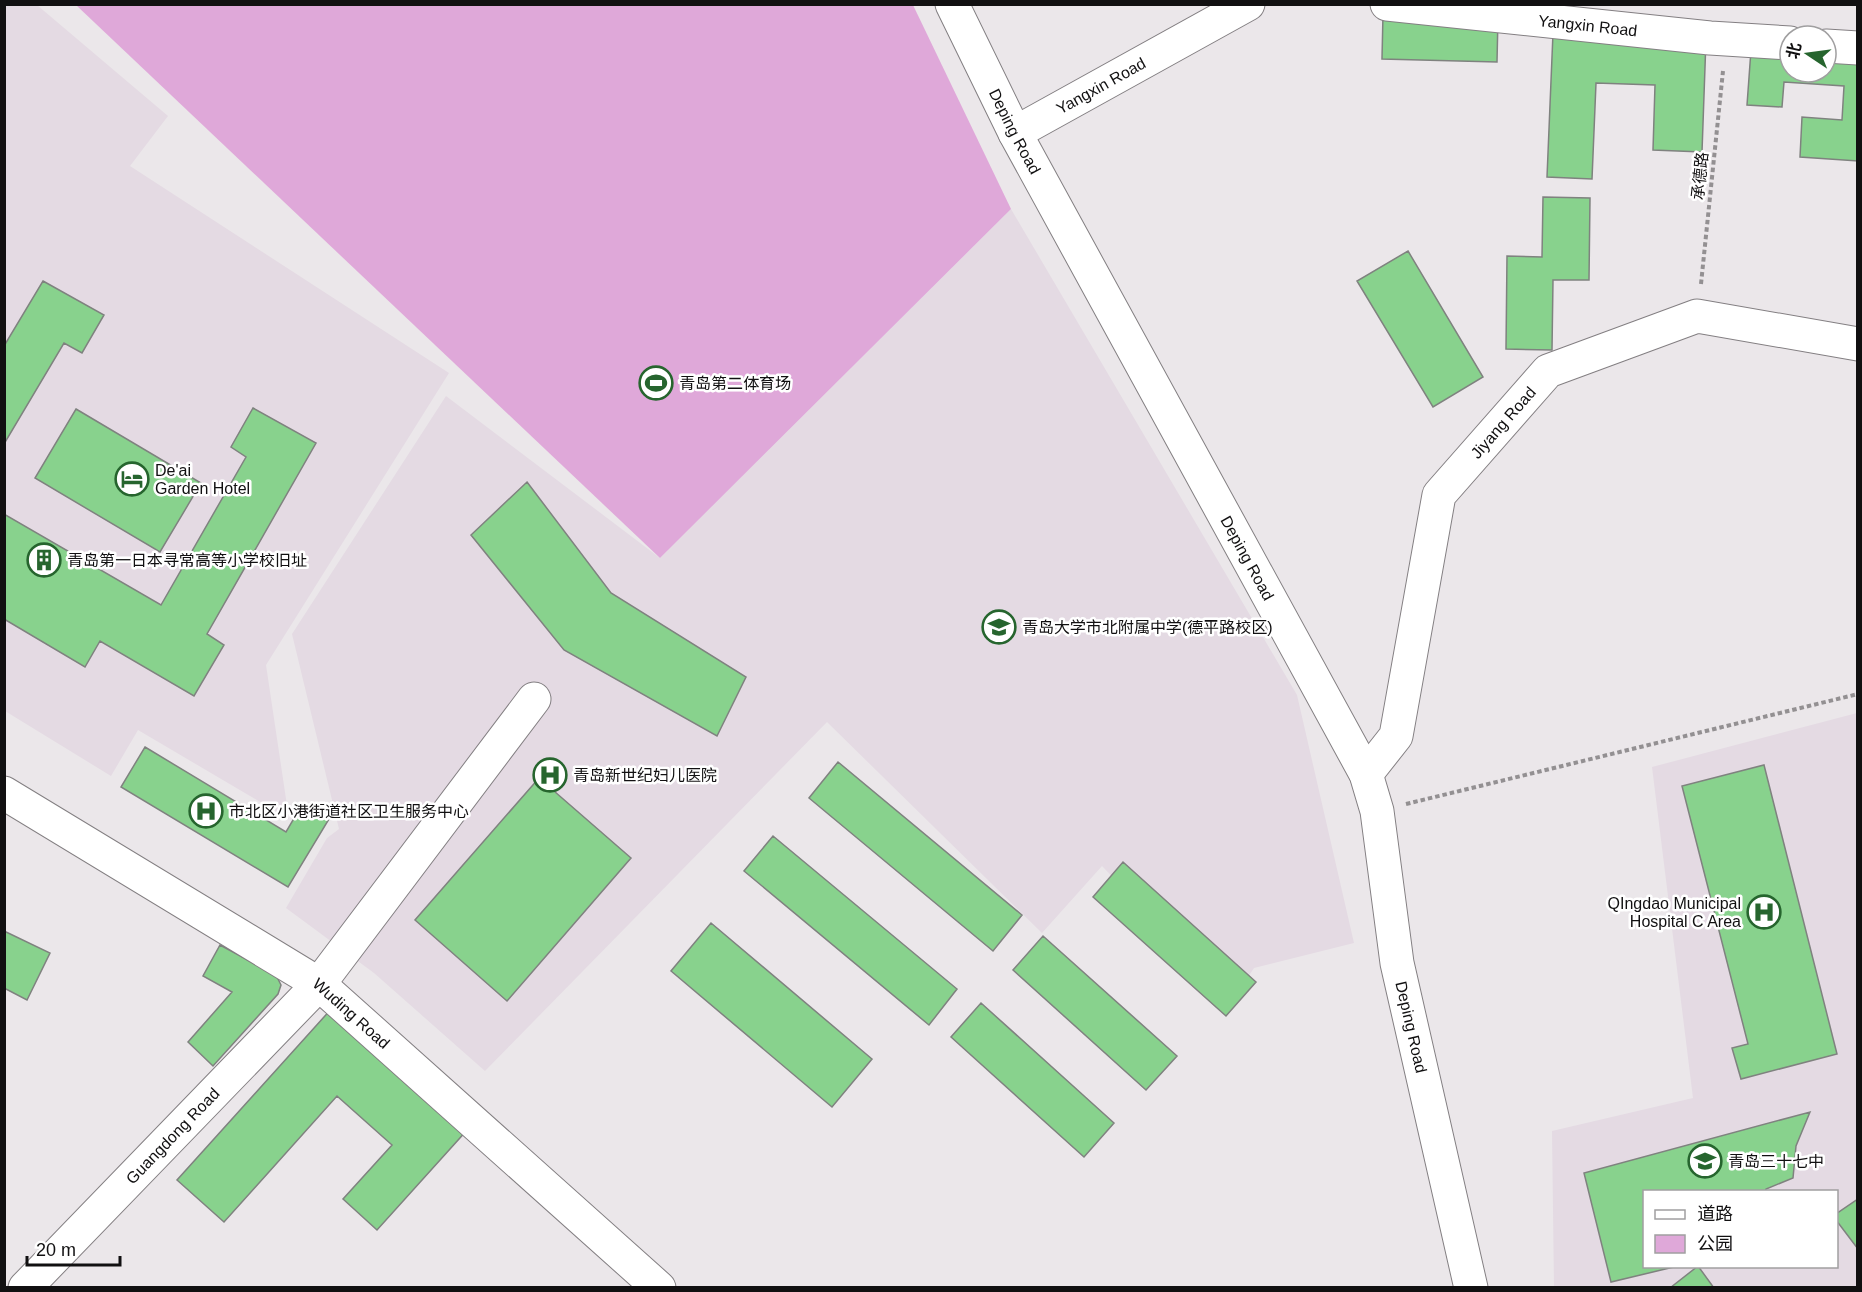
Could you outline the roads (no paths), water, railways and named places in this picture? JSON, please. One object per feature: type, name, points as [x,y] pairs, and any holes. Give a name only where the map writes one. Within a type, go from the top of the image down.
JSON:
[{"type":"street","name":"Deping Road","points":[[952,4],[1015,134],[1366,774],[1377,811],[1397,963],[1471,1287]]},
{"type":"street","name":"Yangxin Road","points":[[1015,134],[1248,4]]},
{"type":"street","name":"Yangxin Road","points":[[1387,4],[1778,42]]},
{"type":"street","points":[[1838,47],[1857,48]]},
{"type":"street","name":"Jiyang Road","points":[[1366,774],[1396,736],[1439,495],[1548,371],[1697,316],[1857,344]]},
{"type":"street","name":"Guangdong Road","points":[[25,1287],[319,984],[534,699]]},
{"type":"street","name":"Wuding Road","points":[[4,793],[319,984],[647,1283]]},
{"type":"place","name":"青岛第二体育场","points":[[656,383]]},
{"type":"place","name":"De'ai Garden Hotel","points":[[132,479]]},
{"type":"place","name":"青岛第一日本寻常高等小学校旧址","points":[[44,560]]},
{"type":"place","name":"青岛大学市北附属中学(德平路校区)","points":[[999,627]]},
{"type":"place","name":"青岛新世纪妇儿医院","points":[[550,775]]},
{"type":"place","name":"市北区小港街道社区卫生服务中心","points":[[206,811]]},
{"type":"place","name":"QIngdao Municipal Hospital C Area","points":[[1764,912]]},
{"type":"place","name":"青岛三十七中","points":[[1705,1161]]}]
